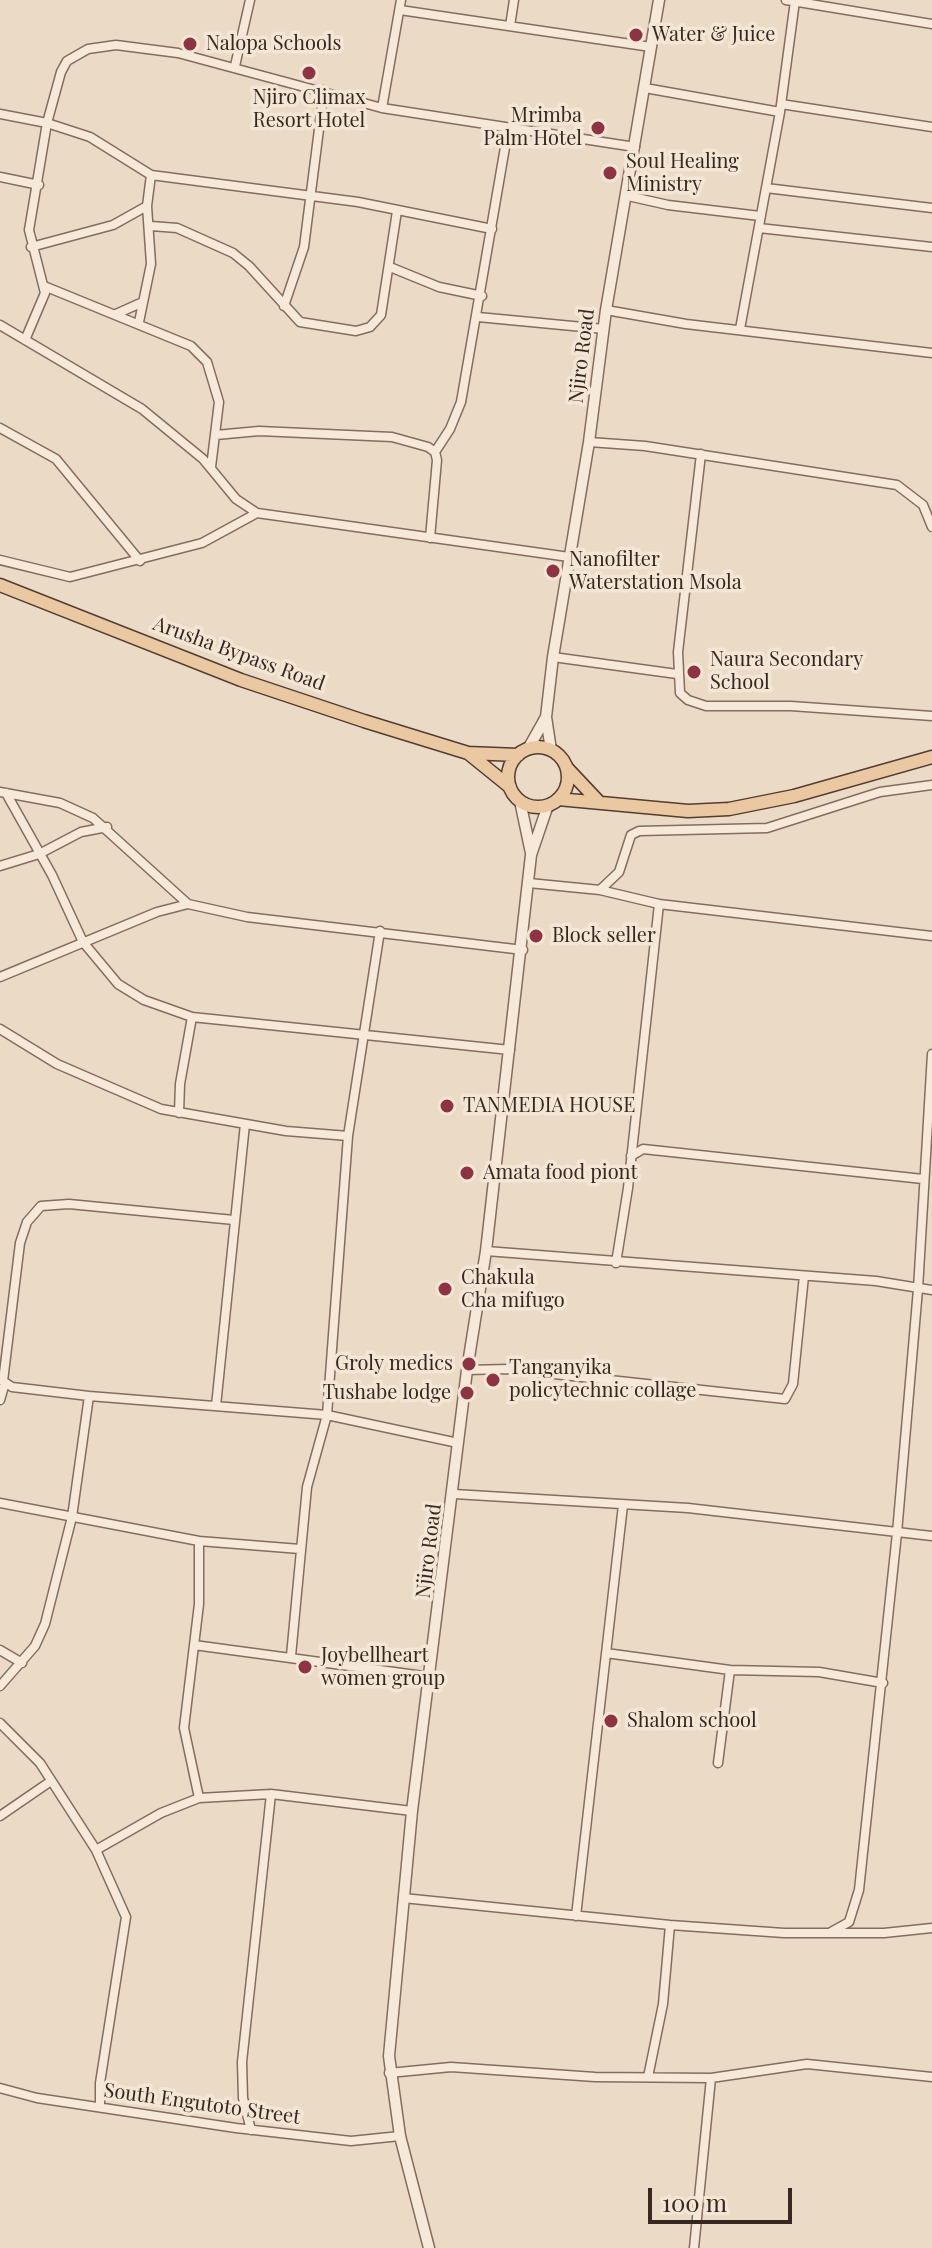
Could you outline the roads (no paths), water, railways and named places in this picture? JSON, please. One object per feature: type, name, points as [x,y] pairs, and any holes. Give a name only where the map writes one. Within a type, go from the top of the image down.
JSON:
[{"type":"main road","name":"Arusha Bypass Road","points":[[0,585],[241,680],[468,753],[551,750]]},
{"type":"main road","points":[[551,750],[598,801]]},
{"type":"main road","points":[[510,787],[509,770],[523,752]]},
{"type":"main road","name":"Arusha Bypass Road","points":[[468,753],[510,787],[520,801]]},
{"type":"main road","points":[[520,801],[529,806],[598,801],[688,811],[729,809],[794,796],[932,757]]},
{"type":"main road","points":[[553,802],[567,785],[566,767]]},
{"type":"street","points":[[235,66],[250,0]]},
{"type":"street","points":[[510,26],[514,0]]},
{"type":"street","name":"Njiro Road","points":[[551,750],[546,717],[553,657],[589,442],[606,310],[628,196],[659,0]]},
{"type":"street","points":[[740,329],[780,108],[790,1],[811,1],[850,13],[932,24]]},
{"type":"street","points":[[382,108],[400,5],[510,26],[651,47]]},
{"type":"street","points":[[25,340],[44,301],[44,286],[31,247],[31,207],[39,185],[47,123],[67,61],[88,49],[131,47],[235,66],[382,108],[508,130],[635,147]]},
{"type":"street","points":[[645,88],[932,127]]},
{"type":"street","points":[[284,306],[304,247],[324,90]]},
{"type":"street","points":[[0,114],[47,123],[90,137],[151,175],[310,195],[492,229]]},
{"type":"street","points":[[430,538],[435,452],[450,429],[461,402],[482,296],[508,130]]},
{"type":"street","points":[[139,322],[151,264],[151,226],[147,206],[151,175]]},
{"type":"street","points":[[0,177],[39,185]]},
{"type":"street","points":[[766,188],[932,208]]},
{"type":"street","points":[[628,196],[668,205],[760,216]]},
{"type":"street","points":[[31,247],[100,229],[147,206]]},
{"type":"street","points":[[151,226],[177,228],[233,253],[249,266],[295,319],[318,327],[356,331],[370,327],[381,315],[397,211]]},
{"type":"street","points":[[759,228],[932,247]]},
{"type":"street","points":[[390,267],[439,287],[482,296]]},
{"type":"street","points":[[44,286],[139,322],[191,346],[207,362],[219,402],[211,467]]},
{"type":"street","points":[[115,314],[143,302]]},
{"type":"street","points":[[606,310],[932,353]]},
{"type":"street","points":[[478,317],[604,329]]},
{"type":"street","points":[[1,327],[67,361],[142,409],[211,467],[236,499],[257,513],[569,557]]},
{"type":"street","points":[[0,428],[56,459],[140,561]]},
{"type":"street","points":[[216,435],[259,431],[392,437],[419,443],[435,452]]},
{"type":"street","points":[[589,442],[701,454],[786,470],[888,483],[907,491],[923,505],[932,527]]},
{"type":"street","points":[[701,454],[677,674],[680,693],[706,706],[791,706],[932,716]]},
{"type":"street","points":[[923,505],[932,498]]},
{"type":"street","points":[[0,560],[70,577],[202,543],[257,513]]},
{"type":"street","points":[[553,657],[677,674]]},
{"type":"street","name":"Njiro Road","points":[[523,752],[546,717]]},
{"type":"street","points":[[600,890],[619,872],[631,835],[639,831],[767,828],[880,792],[932,785]]},
{"type":"street","points":[[3,793],[69,806],[107,827],[188,904]]},
{"type":"street","points":[[3,793],[39,854],[83,942],[118,984],[144,1000],[192,1017],[510,1050]]},
{"type":"street","name":"Njiro Road","points":[[429,2248],[400,2136],[389,2073],[412,1811],[432,1677],[467,1370],[486,1251],[523,950],[531,855],[520,801]]},
{"type":"street","name":"Njiro Road","points":[[531,855],[553,802]]},
{"type":"street","points":[[0,866],[39,854],[69,837],[107,827]]},
{"type":"street","points":[[529,883],[600,890],[659,904],[932,936]]},
{"type":"street","points":[[0,977],[157,912],[188,904],[247,917],[523,950]]},
{"type":"street","points":[[616,1263],[659,904]]},
{"type":"street","points":[[291,1656],[307,1487],[327,1415],[348,1136],[380,931]]},
{"type":"street","points":[[179,1113],[180,1084],[192,1017]]},
{"type":"street","points":[[0,1029],[57,1064],[129,1098],[179,1113],[348,1136]]},
{"type":"street","points":[[831,1932],[852,1918],[859,1890],[883,1683],[918,1289],[932,1054]]},
{"type":"street","points":[[216,1406],[245,1124]]},
{"type":"street","points":[[631,1156],[643,1149],[923,1179]]},
{"type":"street","points":[[0,1400],[20,1243],[27,1222],[41,1206],[69,1204],[234,1220]]},
{"type":"street","points":[[486,1251],[876,1281],[932,1290]]},
{"type":"street","points":[[467,1370],[508,1369],[785,1399],[793,1384],[804,1276]]},
{"type":"street","points":[[3,1381],[89,1396],[327,1415],[458,1443]]},
{"type":"street","points":[[0,1686],[22,1663],[45,1624],[72,1517],[89,1396]]},
{"type":"street","points":[[454,1494],[688,1508],[932,1536]]},
{"type":"street","points":[[0,1503],[199,1541],[300,1549]]},
{"type":"street","points":[[576,1916],[623,1505]]},
{"type":"street","points":[[199,1541],[201,1570],[184,1728],[199,1798]]},
{"type":"street","points":[[194,1645],[432,1677]]},
{"type":"street","points":[[0,1650],[22,1663]]},
{"type":"street","points":[[606,1653],[730,1670],[819,1672],[883,1683]]},
{"type":"street","points":[[718,1763],[730,1670]]},
{"type":"street","points":[[0,1723],[22,1741],[96,1850],[126,1917],[100,2083],[100,2107]]},
{"type":"street","points":[[0,1816],[51,1781]]},
{"type":"street","points":[[251,2130],[243,2098],[242,2062],[271,1794]]},
{"type":"street","points":[[96,1850],[161,1813],[199,1798],[271,1794],[412,1811]]},
{"type":"street","points":[[403,1898],[670,1925],[784,1933],[884,1933],[932,1928]]},
{"type":"street","points":[[648,2077],[663,2004],[670,1925]]},
{"type":"street","points":[[389,2073],[451,2067],[595,2077],[711,2078],[807,2064],[932,2077]]},
{"type":"street","points":[[694,2248],[711,2078]]},
{"type":"street","name":"South Engutoto Street","points":[[0,2088],[37,2098],[251,2130],[351,2141],[400,2136]]},
{"type":"place","name":"Water & Juice","points":[[636,35]]},
{"type":"place","name":"Nalopa Schools","points":[[190,44]]},
{"type":"place","name":"Njiro Climax Resort Hotel","points":[[309,73]]},
{"type":"place","name":"Mrimba Palm Hotel","points":[[598,128]]},
{"type":"place","name":"Soul Healing Ministry","points":[[610,173]]},
{"type":"place","name":"Nanofilter Waterstation Msola","points":[[553,571]]},
{"type":"place","name":"Naura Secondary School","points":[[694,672]]},
{"type":"place","name":"Block seller","points":[[536,936]]},
{"type":"place","name":"TANMEDIA HOUSE","points":[[447,1106]]},
{"type":"place","name":"Amata food piont","points":[[467,1173]]},
{"type":"place","name":"Chakula Cha mifugo","points":[[445,1289]]},
{"type":"place","name":"Groly medics","points":[[469,1364]]},
{"type":"place","name":"Tanganyika policytechnic collage","points":[[493,1380]]},
{"type":"place","name":"Tushabe lodge","points":[[467,1393]]},
{"type":"place","name":"Joybellheart women group","points":[[305,1667]]},
{"type":"place","name":"Shalom school","points":[[611,1721]]}]
